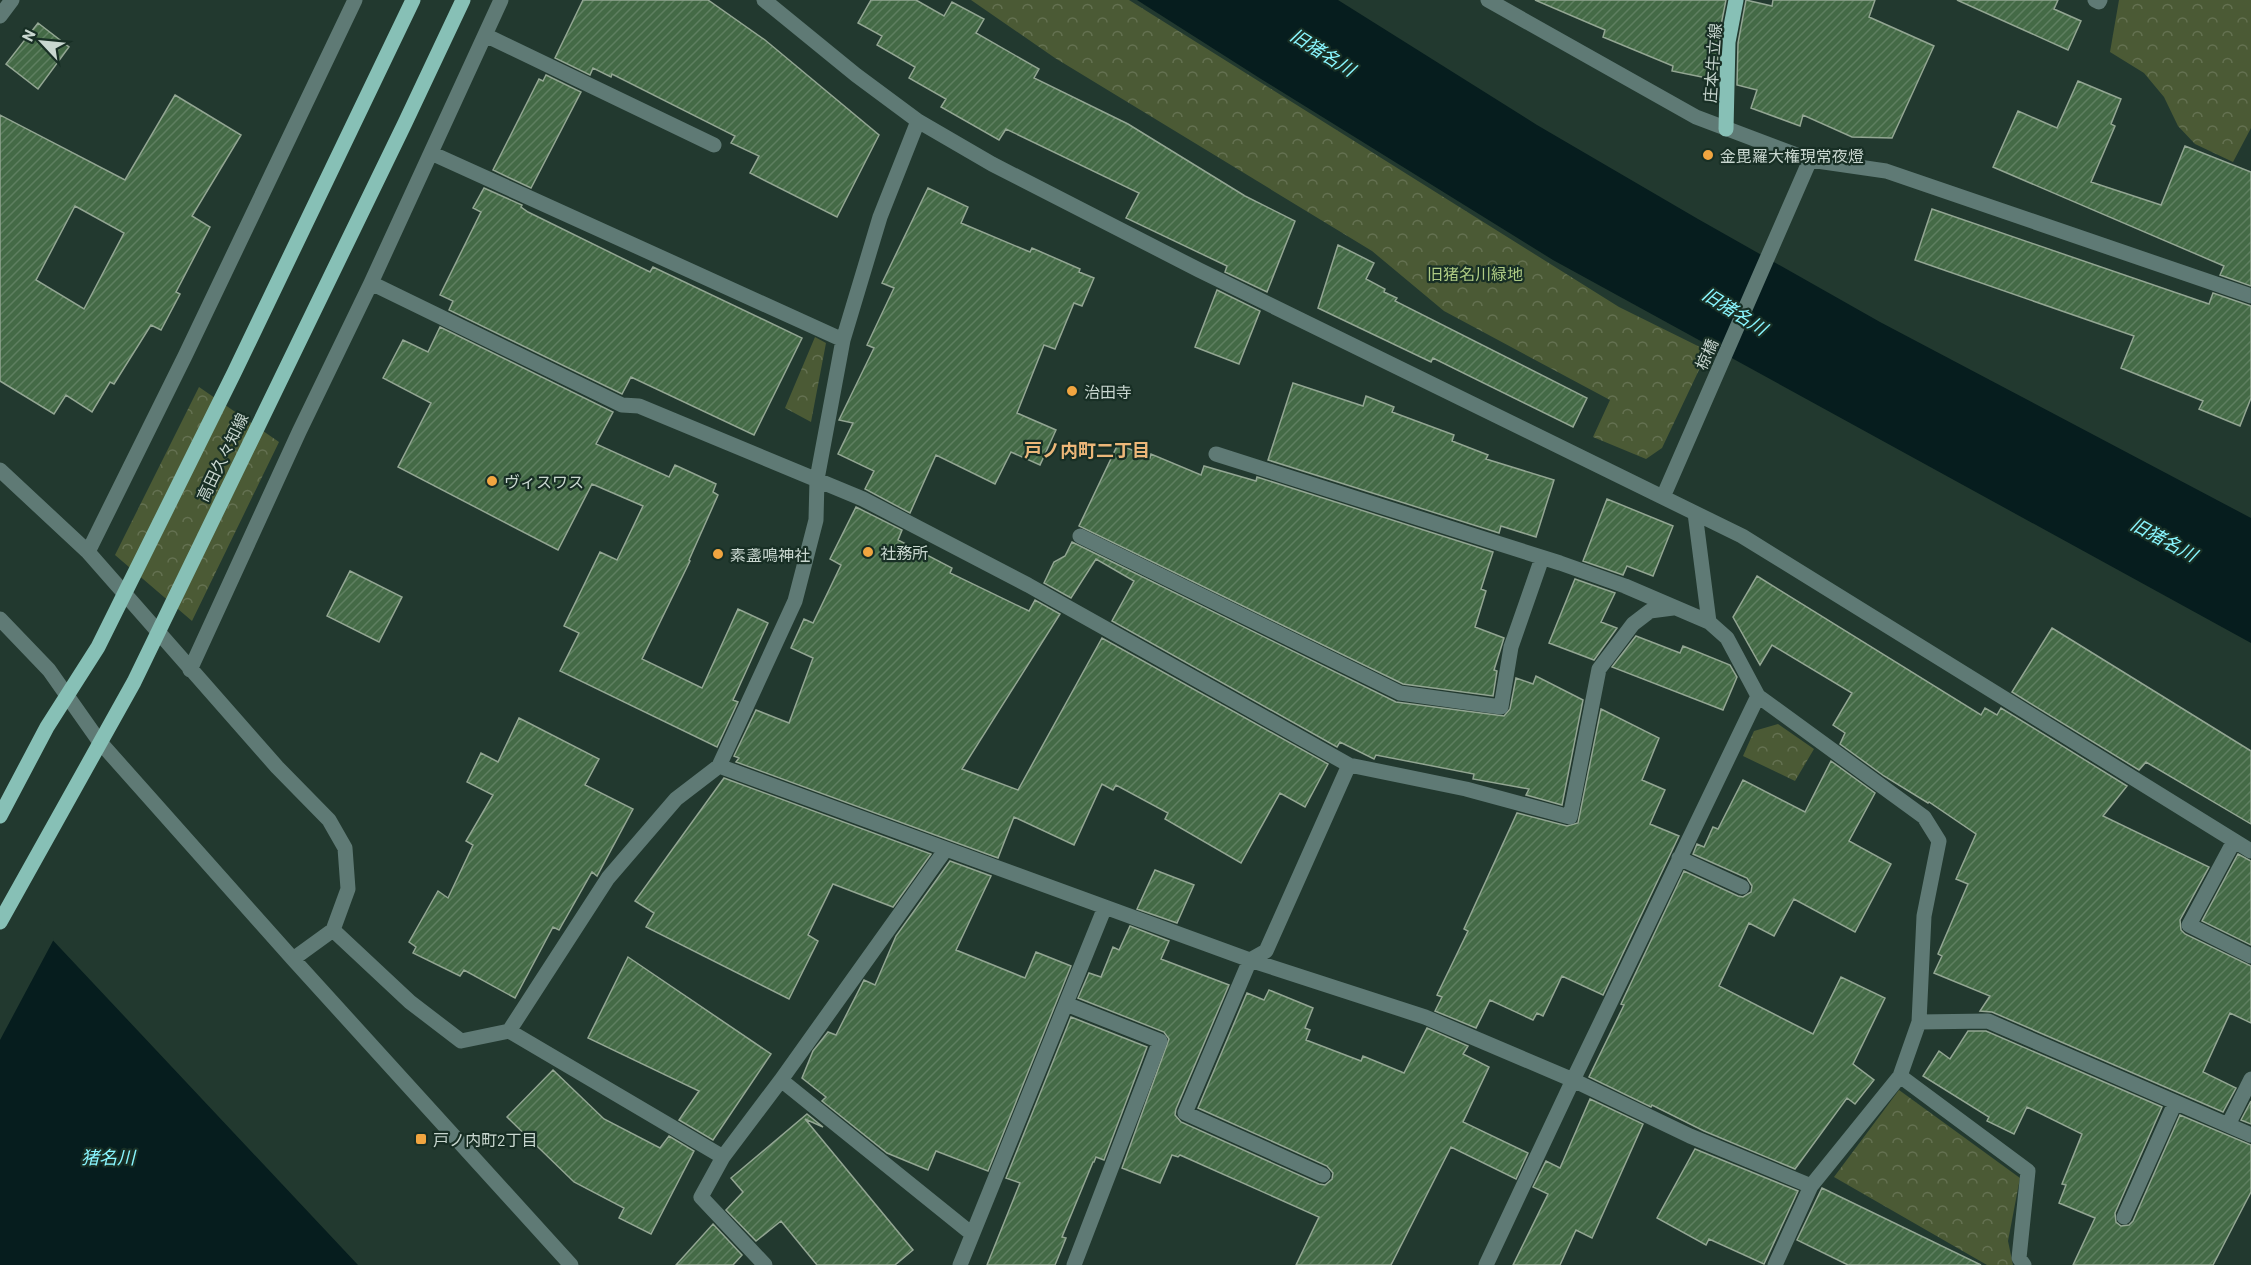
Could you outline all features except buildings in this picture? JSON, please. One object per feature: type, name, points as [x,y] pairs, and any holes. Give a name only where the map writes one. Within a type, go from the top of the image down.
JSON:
[{"type":"main road","name":"高田久々知線","points":[[0,816],[47,727],[98,648],[234,373],[413,0]]},
{"type":"main road","name":"高田久々知線","points":[[0,922],[134,682],[463,0]]},
{"type":"main road","name":"庄本牛立線","points":[[1726,129],[1728,42],[1736,0]]},
{"type":"street","points":[[0,16],[12,0]]},
{"type":"street","points":[[88,552],[190,346],[355,0]]},
{"type":"street","points":[[190,670],[501,0]]},
{"type":"street","points":[[764,0],[856,75],[918,121],[992,164],[1199,270],[1742,536],[2251,851]]},
{"type":"street","points":[[1488,0],[1696,117],[1726,129],[1810,160],[1886,171],[2251,296]]},
{"type":"street","points":[[485,35],[714,145]]},
{"type":"street","points":[[509,1032],[608,878],[676,799],[719,766],[795,601],[816,520],[818,479],[843,340],[880,217],[918,121]]},
{"type":"street","points":[[431,153],[843,340]]},
{"type":"street","name":"椋橋","points":[[1663,497],[1810,160]]},
{"type":"street","points":[[371,283],[622,405],[639,406],[863,499],[1028,585],[1349,765],[1466,789],[1570,817],[1599,669],[1633,624],[1650,611],[1673,608]]},
{"type":"street","points":[[1216,454],[1625,586],[1709,622],[1727,638],[1758,696],[1924,817],[1939,841],[1924,916],[1919,1022],[1900,1077],[1811,1186],[1776,1265]]},
{"type":"street","points":[[0,470],[88,552],[277,767],[329,820],[345,848],[348,889],[333,930],[292,959]]},
{"type":"street","points":[[1695,513],[1709,622]]},
{"type":"street","points":[[1080,536],[1400,693],[1501,707],[1511,647],[1542,558]]},
{"type":"street","points":[[0,620],[49,670],[99,741],[292,959],[571,1265]]},
{"type":"street","points":[[1486,1265],[1758,696]]},
{"type":"street","points":[[1323,1175],[1185,1113],[1250,960],[1266,951],[1349,765]]},
{"type":"street","points":[[719,766],[1250,960],[1425,1017],[1573,1080],[1690,1136],[1811,1186]]},
{"type":"street","points":[[2234,841],[2188,925],[2251,956]]},
{"type":"street","points":[[765,1265],[701,1197],[723,1157],[781,1080],[946,849]]},
{"type":"street","points":[[1680,858],[1742,887]]},
{"type":"street","points":[[960,1265],[1105,908]]},
{"type":"street","points":[[333,930],[410,1002],[461,1041],[509,1032],[723,1157]]},
{"type":"street","points":[[1066,1004],[1160,1041],[1074,1265]]},
{"type":"street","points":[[1919,1022],[1988,1021],[2251,1135]]},
{"type":"street","points":[[1900,1077],[2028,1172],[2019,1258],[2024,1265]]},
{"type":"street","points":[[2228,1125],[2251,1079]]},
{"type":"street","points":[[781,1080],[972,1234]]},
{"type":"street","points":[[2124,1217],[2175,1103]]},
{"type":"green space","name":"旧猪名川緑地","points":[[971,0],[1129,0],[1619,307],[1708,351],[1662,448],[1646,459],[1593,437],[1610,400],[1444,311],[1372,251],[1055,58]]},
{"type":"green space","points":[[2119,0],[2251,0],[2251,128],[2233,162],[2195,144],[2178,126],[2164,97],[2144,73],[2110,52]]},
{"type":"green space","points":[[815,337],[826,343],[811,422],[785,408]]},
{"type":"green space","points":[[199,387],[279,442],[192,621],[115,555]]},
{"type":"green space","points":[[1778,724],[1814,749],[1795,781],[1743,756],[1754,731]]},
{"type":"green space","points":[[1899,1090],[2020,1178],[2008,1241],[2013,1265],[1987,1265],[1834,1177]]},
{"type":"water","name":"旧猪名川","points":[[1137,0],[1338,0],[1537,125],[1698,219],[1880,322],[2251,518],[2251,643],[1553,260]]},
{"type":"water","name":"猪名川","points":[[0,884],[358,1265],[0,1265]]},
{"type":"pier","points":[[0,881],[54,939],[0,1040]]},
{"type":"place","name":"金毘羅大権現常夜燈","points":[[1708,155]]},
{"type":"place","name":"治田寺","points":[[1072,391]]},
{"type":"place","name":"ヴィスワス","points":[[492,481]]},
{"type":"place","name":"社務所","points":[[868,552]]},
{"type":"place","name":"素盞鳴神社","points":[[718,554]]},
{"type":"place","name":"戸ノ内町2丁目","points":[[421,1139]]},
{"type":"district","name":"戸ノ内町二丁目","points":[[1087,450]]}]
